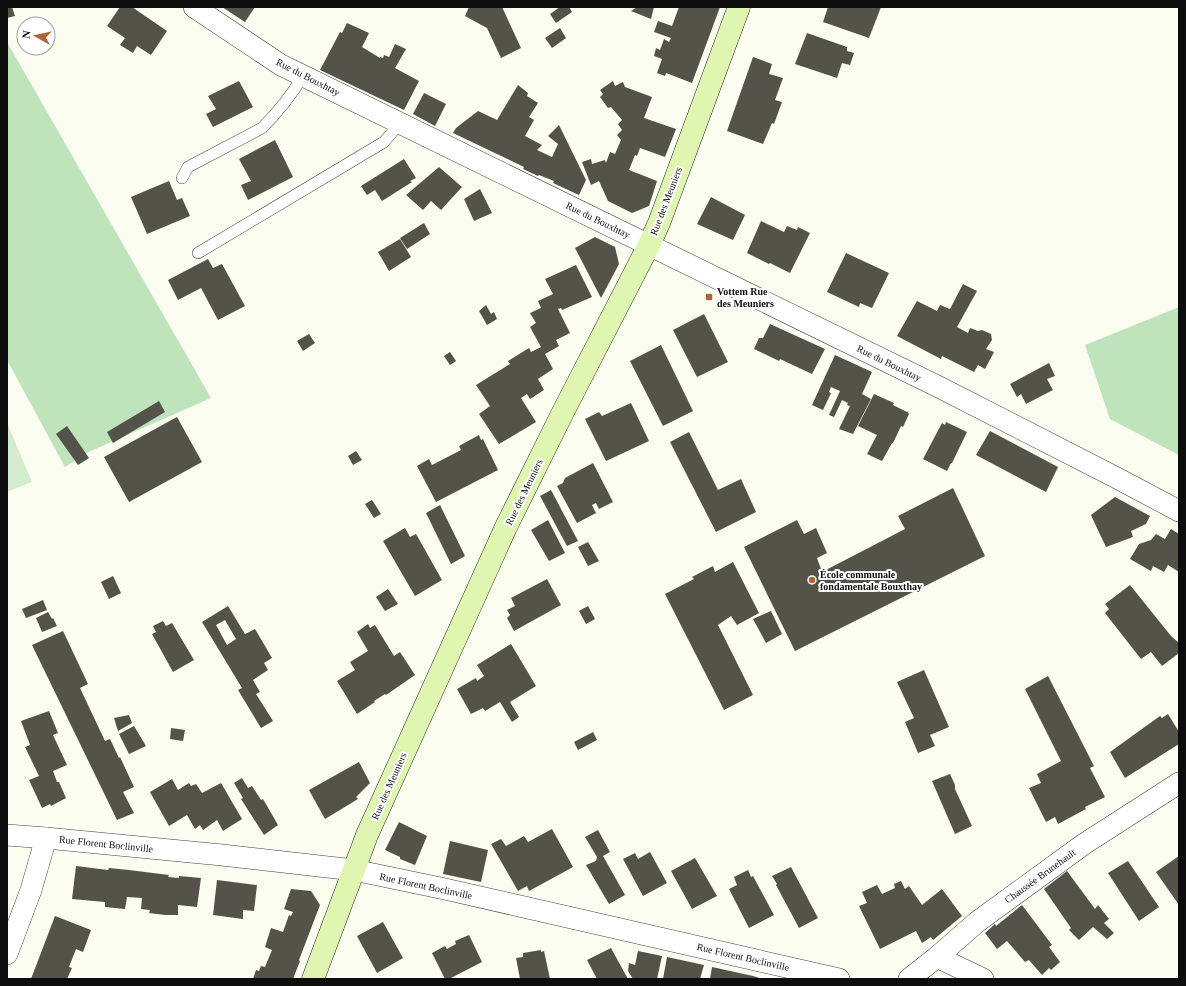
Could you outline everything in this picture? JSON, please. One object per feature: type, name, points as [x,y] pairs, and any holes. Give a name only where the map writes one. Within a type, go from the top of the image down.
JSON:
[{"type":"street","name":"Rue du Bouxhtay","points":[[194,7],[281,65],[939,387],[1115,476],[1179,512]]},
{"type":"street","name":"Rue des Meuniers","points":[[313,979],[370,828],[506,527],[659,223],[739,7]]},
{"type":"street","name":"Chaussée Brunehault","points":[[909,979],[977,922],[1084,844],[1179,784]]},
{"type":"street","name":"Rue Florent Boclinville","points":[[7,835],[222,855],[354,870],[839,979]]},
{"type":"street","points":[[7,954],[32,890],[46,838]]},
{"type":"street","points":[[937,957],[983,979]]},
{"type":"lane","points":[[182,178],[188,167],[262,128],[292,94],[303,76]]},
{"type":"lane","points":[[198,252],[384,142],[400,123]]},
{"type":"green space","points":[[7,42],[211,398],[84,454],[65,467],[7,360]]},
{"type":"green space","points":[[1179,307],[1179,455],[1110,419],[1085,345]]},
{"type":"green space","points":[[7,423],[32,482],[7,492]]},
{"type":"building","points":[[7,7],[12,7],[15,16],[7,18]]},
{"type":"building","points":[[120,7],[132,7],[167,31],[151,55],[137,46],[133,53],[120,45],[125,38],[107,26]]},
{"type":"building","points":[[222,7],[255,7],[245,22]]},
{"type":"building","points":[[469,7],[502,7],[521,48],[501,58],[487,28],[465,16]]},
{"type":"building","points":[[560,7],[569,7],[572,12],[556,23],[550,14]]},
{"type":"building","points":[[637,7],[654,7],[651,19],[631,11]]},
{"type":"building","points":[[679,7],[720,7],[692,83],[666,73],[665,76],[657,73],[662,59],[654,56],[656,48],[660,50],[664,39],[669,42],[671,38],[654,32],[658,21],[672,26]]},
{"type":"building","points":[[828,7],[881,7],[869,38],[823,22]]},
{"type":"building","points":[[347,23],[369,33],[362,47],[380,58],[383,58],[384,55],[389,57],[395,44],[406,49],[395,68],[419,81],[404,110],[320,70],[340,32],[342,33]]},
{"type":"building","points":[[560,28],[566,38],[552,48],[545,38]]},
{"type":"building","points":[[807,33],[847,47],[847,51],[854,53],[850,65],[842,63],[837,78],[795,64]]},
{"type":"building","points":[[753,57],[772,64],[769,74],[783,78],[775,100],[782,102],[774,124],[772,123],[763,144],[727,131]]},
{"type":"building","points":[[239,81],[253,107],[213,127],[206,114],[216,109],[208,96]]},
{"type":"building","points":[[613,81],[615,86],[623,82],[625,87],[652,97],[644,118],[676,129],[665,157],[640,148],[637,156],[635,155],[629,170],[657,181],[649,206],[632,213],[608,201],[599,181],[591,185],[582,162],[591,159],[592,164],[605,160],[606,163],[610,152],[615,154],[621,140],[617,135],[622,130],[618,124],[622,120],[611,107],[608,108],[600,97],[603,94],[600,90]]},
{"type":"building","points":[[518,85],[528,93],[527,96],[538,103],[529,117],[534,120],[525,136],[542,145],[537,150],[552,157],[558,144],[548,136],[559,125],[586,180],[579,195],[553,183],[554,181],[523,169],[524,167],[453,133],[456,128],[478,111],[497,120]]},
{"type":"building","points":[[424,93],[446,104],[435,126],[413,114]]},
{"type":"building","points":[[275,140],[293,177],[248,200],[241,185],[251,181],[239,159]]},
{"type":"building","points":[[404,159],[416,178],[410,181],[412,182],[382,201],[375,190],[367,195],[361,186]]},
{"type":"building","points":[[439,167],[462,187],[441,210],[431,201],[423,210],[406,195]]},
{"type":"building","points":[[169,181],[177,200],[182,198],[190,216],[147,234],[131,197]]},
{"type":"building","points":[[480,189],[492,213],[474,221],[464,199]]},
{"type":"building","points":[[711,197],[745,215],[733,240],[697,224]]},
{"type":"building","points":[[761,221],[784,232],[787,226],[797,230],[798,227],[810,233],[790,273],[747,253]]},
{"type":"building","points":[[424,223],[430,234],[407,249],[400,238]]},
{"type":"building","points":[[595,237],[615,247],[619,264],[601,298],[575,248]]},
{"type":"building","points":[[400,239],[411,257],[389,271],[378,252]]},
{"type":"building","points":[[846,253],[889,273],[872,308],[860,303],[859,307],[827,292]]},
{"type":"building","points":[[208,259],[213,268],[222,264],[245,306],[218,320],[201,288],[178,300],[168,280]]},
{"type":"building","points":[[576,265],[592,297],[562,310],[561,308],[558,309],[570,333],[556,340],[559,346],[545,354],[553,369],[538,379],[544,390],[530,399],[527,394],[521,398],[536,422],[499,444],[479,414],[490,406],[476,385],[510,364],[508,361],[529,348],[531,352],[541,347],[530,327],[536,323],[530,313],[541,308],[538,301],[553,294],[545,279]]},
{"type":"building","points":[[963,284],[977,291],[957,327],[968,333],[970,328],[978,331],[982,330],[991,334],[992,340],[986,349],[994,352],[985,369],[978,365],[974,372],[942,356],[941,359],[897,336],[917,301],[937,311],[940,305],[950,309]]},
{"type":"building","points":[[486,305],[491,314],[494,312],[497,319],[487,325],[479,311]]},
{"type":"building","points":[[704,314],[728,362],[697,377],[673,330]]},
{"type":"building","points":[[770,324],[825,349],[812,374],[754,349],[759,338],[763,338]]},
{"type":"building","points":[[309,334],[315,343],[303,351],[297,341]]},
{"type":"building","points":[[661,345],[693,411],[663,426],[630,361]]},
{"type":"building","points":[[450,352],[456,361],[450,365],[444,356]]},
{"type":"building","points":[[835,355],[872,372],[862,394],[871,399],[853,434],[839,429],[850,406],[847,405],[848,403],[842,400],[834,417],[829,415],[840,391],[831,387],[829,392],[831,393],[823,410],[812,405]]},
{"type":"building","points":[[1049,363],[1055,376],[1047,379],[1053,390],[1026,404],[1021,394],[1017,397],[1010,384]]},
{"type":"building","points":[[874,394],[894,403],[893,405],[907,411],[909,414],[903,427],[901,426],[882,461],[867,454],[877,435],[858,426]]},
{"type":"building","points":[[159,401],[165,412],[113,443],[107,432]]},
{"type":"building","points":[[631,403],[649,441],[606,461],[585,419],[599,412],[602,416]]},
{"type":"building","points":[[177,417],[202,462],[129,502],[104,457]]},
{"type":"building","points":[[946,422],[967,432],[947,471],[923,459],[942,423],[945,425]]},
{"type":"building","points":[[67,426],[89,458],[78,465],[56,434]]},
{"type":"building","points":[[990,431],[1058,467],[1046,492],[976,455]]},
{"type":"building","points":[[689,432],[718,490],[741,479],[756,512],[716,532],[670,442]]},
{"type":"building","points":[[479,435],[481,440],[483,439],[498,470],[436,502],[417,466],[429,459],[432,465],[461,450],[459,446]]},
{"type":"building","points":[[356,451],[362,460],[353,465],[348,456]]},
{"type":"building","points":[[593,463],[613,502],[599,509],[596,503],[592,505],[596,513],[577,523],[557,486],[563,483],[565,478]]},
{"type":"building","points":[[953,488],[985,556],[795,651],[744,547],[797,520],[804,534],[816,528],[827,553],[817,558],[822,572],[905,529],[898,516]]},
{"type":"building","points":[[551,490],[578,541],[567,546],[540,496]]},
{"type":"building","points":[[1115,497],[1150,516],[1146,524],[1131,531],[1133,537],[1106,547],[1091,515]]},
{"type":"building","points":[[372,500],[381,514],[374,518],[365,504]]},
{"type":"building","points":[[440,505],[465,556],[451,564],[426,513]]},
{"type":"building","points":[[548,520],[565,553],[549,561],[531,530]]},
{"type":"building","points":[[405,528],[410,537],[416,534],[442,580],[415,596],[383,541]]},
{"type":"building","points":[[1171,529],[1179,534],[1179,572],[1168,565],[1164,572],[1153,566],[1151,571],[1130,559],[1139,544],[1151,540],[1156,534],[1165,539]]},
{"type":"building","points":[[588,542],[599,561],[588,566],[578,547]]},
{"type":"building","points":[[733,562],[759,613],[737,625],[731,616],[718,625],[753,695],[724,710],[665,594],[694,579],[692,577],[713,566],[715,572]]},
{"type":"building","points":[[113,576],[121,593],[109,599],[101,582]]},
{"type":"building","points":[[547,579],[561,605],[514,631],[507,618],[510,615],[507,610],[515,606],[511,598]]},
{"type":"building","points":[[1130,585],[1171,636],[1179,643],[1179,653],[1162,666],[1151,652],[1141,659],[1105,613],[1109,609],[1105,604]]},
{"type":"building","points":[[388,589],[398,604],[385,611],[376,597]]},
{"type":"building","points":[[43,600],[47,610],[26,618],[22,609]]},
{"type":"building","points":[[228,606],[245,634],[255,629],[272,658],[264,663],[268,670],[253,680],[260,692],[256,694],[273,721],[261,728],[238,690],[242,688],[202,622]],"holes":[[[225,620],[236,639],[227,645],[216,625]]]},
{"type":"building","points":[[588,606],[595,619],[586,624],[579,611]]},
{"type":"building","points":[[771,611],[782,634],[766,643],[753,619]]},
{"type":"building","points":[[48,612],[57,626],[42,632],[36,618]]},
{"type":"building","points":[[163,621],[166,626],[172,623],[194,660],[173,672],[152,634],[156,632],[153,626]]},
{"type":"building","points":[[368,624],[370,628],[375,625],[394,656],[400,652],[415,675],[386,695],[385,694],[374,701],[375,702],[357,714],[337,681],[355,670],[350,662],[368,651],[357,632]]},
{"type":"building","points":[[63,631],[88,684],[80,688],[105,741],[110,739],[134,787],[123,792],[134,813],[117,820],[32,645]]},
{"type":"building","points":[[511,644],[536,686],[510,702],[519,717],[512,722],[500,702],[485,711],[483,708],[471,714],[457,689],[476,678],[477,681],[484,676],[477,665]]},
{"type":"building","points":[[924,670],[949,727],[930,735],[935,746],[918,753],[905,722],[914,718],[897,682]]},
{"type":"building","points":[[1048,676],[1094,766],[1090,768],[1105,797],[1085,807],[1086,809],[1058,824],[1055,817],[1046,822],[1029,788],[1041,783],[1037,774],[1061,761],[1025,689]]},
{"type":"building","points":[[49,711],[58,733],[53,735],[67,765],[53,771],[66,798],[51,806],[50,804],[42,808],[29,780],[39,776],[25,747],[30,745],[21,721]]},
{"type":"building","points":[[1168,714],[1179,732],[1179,744],[1125,778],[1110,752],[1160,716],[1162,718]]},
{"type":"building","points":[[129,715],[132,723],[118,731],[114,718]]},
{"type":"building","points":[[134,726],[146,746],[129,754],[119,734]]},
{"type":"building","points":[[171,728],[185,730],[183,741],[170,739]]},
{"type":"building","points":[[593,732],[597,740],[578,750],[574,742]]},
{"type":"building","points":[[359,762],[370,783],[356,797],[358,799],[325,819],[309,790]]},
{"type":"building","points":[[950,774],[955,785],[955,789],[972,826],[955,834],[932,781]]},
{"type":"building","points":[[242,778],[248,788],[252,786],[261,800],[263,799],[278,825],[264,835],[241,799],[243,798],[234,783]]},
{"type":"building","points":[[172,779],[178,790],[189,783],[191,786],[196,784],[202,793],[221,783],[242,819],[223,831],[217,820],[203,830],[200,825],[195,829],[187,815],[169,826],[150,792]]},
{"type":"building","points":[[399,822],[427,836],[415,865],[400,859],[400,857],[385,850]]},
{"type":"building","points":[[552,829],[573,867],[529,891],[527,886],[518,891],[491,844],[501,839],[506,846],[524,836],[528,842]]},
{"type":"building","points":[[598,830],[610,852],[603,856],[625,895],[609,904],[586,865],[596,861],[597,857],[585,837]]},
{"type":"building","points":[[450,841],[488,850],[481,882],[443,874]]},
{"type":"building","points":[[650,852],[667,883],[643,896],[623,859],[635,853],[638,859]]},
{"type":"building","points":[[1179,856],[1179,905],[1156,872]]},
{"type":"building","points":[[695,858],[717,896],[692,909],[671,871]]},
{"type":"building","points":[[1128,861],[1159,907],[1139,921],[1108,873]]},
{"type":"building","points":[[76,866],[108,870],[109,868],[129,870],[169,875],[168,877],[179,878],[179,876],[201,878],[197,907],[178,905],[178,915],[165,915],[149,913],[150,910],[141,909],[142,898],[127,897],[125,909],[105,907],[105,902],[72,899]]},
{"type":"building","points":[[791,867],[818,918],[799,928],[772,876]]},
{"type":"building","points":[[748,870],[751,877],[753,876],[774,915],[749,928],[729,889],[737,885],[734,877]]},
{"type":"building","points":[[1067,871],[1095,909],[1098,905],[1109,919],[1104,923],[1114,933],[1107,939],[1093,927],[1079,940],[1069,930],[1071,928],[1044,889]]},
{"type":"building","points":[[217,880],[257,885],[254,911],[243,910],[243,919],[213,915]]},
{"type":"building","points":[[901,881],[905,889],[909,886],[922,905],[942,889],[962,916],[933,940],[931,937],[922,943],[916,931],[880,949],[859,906],[867,903],[862,892],[877,885],[882,894],[895,888],[894,884]]},
{"type":"building","points":[[291,889],[311,891],[320,905],[293,979],[253,979],[256,970],[259,971],[261,966],[265,967],[272,950],[265,947],[271,928],[283,932],[289,915],[291,916],[293,912],[284,909]]},
{"type":"building","points":[[1022,905],[1052,945],[1049,947],[1060,962],[1051,970],[1049,968],[1042,975],[1029,960],[1025,962],[1007,941],[997,949],[985,933]]},
{"type":"building","points":[[55,916],[91,930],[83,952],[76,949],[69,967],[72,968],[67,979],[31,979]]},
{"type":"building","points":[[383,922],[403,958],[377,973],[357,936]]},
{"type":"building","points":[[469,935],[482,962],[449,979],[445,979],[432,953],[445,946],[447,949],[456,944],[455,941]]},
{"type":"building","points":[[611,948],[628,979],[597,979],[587,960]]},
{"type":"building","points":[[541,950],[541,952],[544,951],[550,979],[520,979],[516,958],[523,957],[523,953]]},
{"type":"building","points":[[638,951],[662,956],[657,979],[633,979],[628,971],[629,963],[635,965]]},
{"type":"building","points":[[667,957],[704,965],[700,979],[663,979]]},
{"type":"building","points":[[712,967],[753,976],[763,979],[710,979]]},
{"type":"place","name":"Vottem Rue des Meuniers","points":[[709,297]]},
{"type":"place","name":"École communale fondamentale Bouxthay","points":[[812,580]]}]
